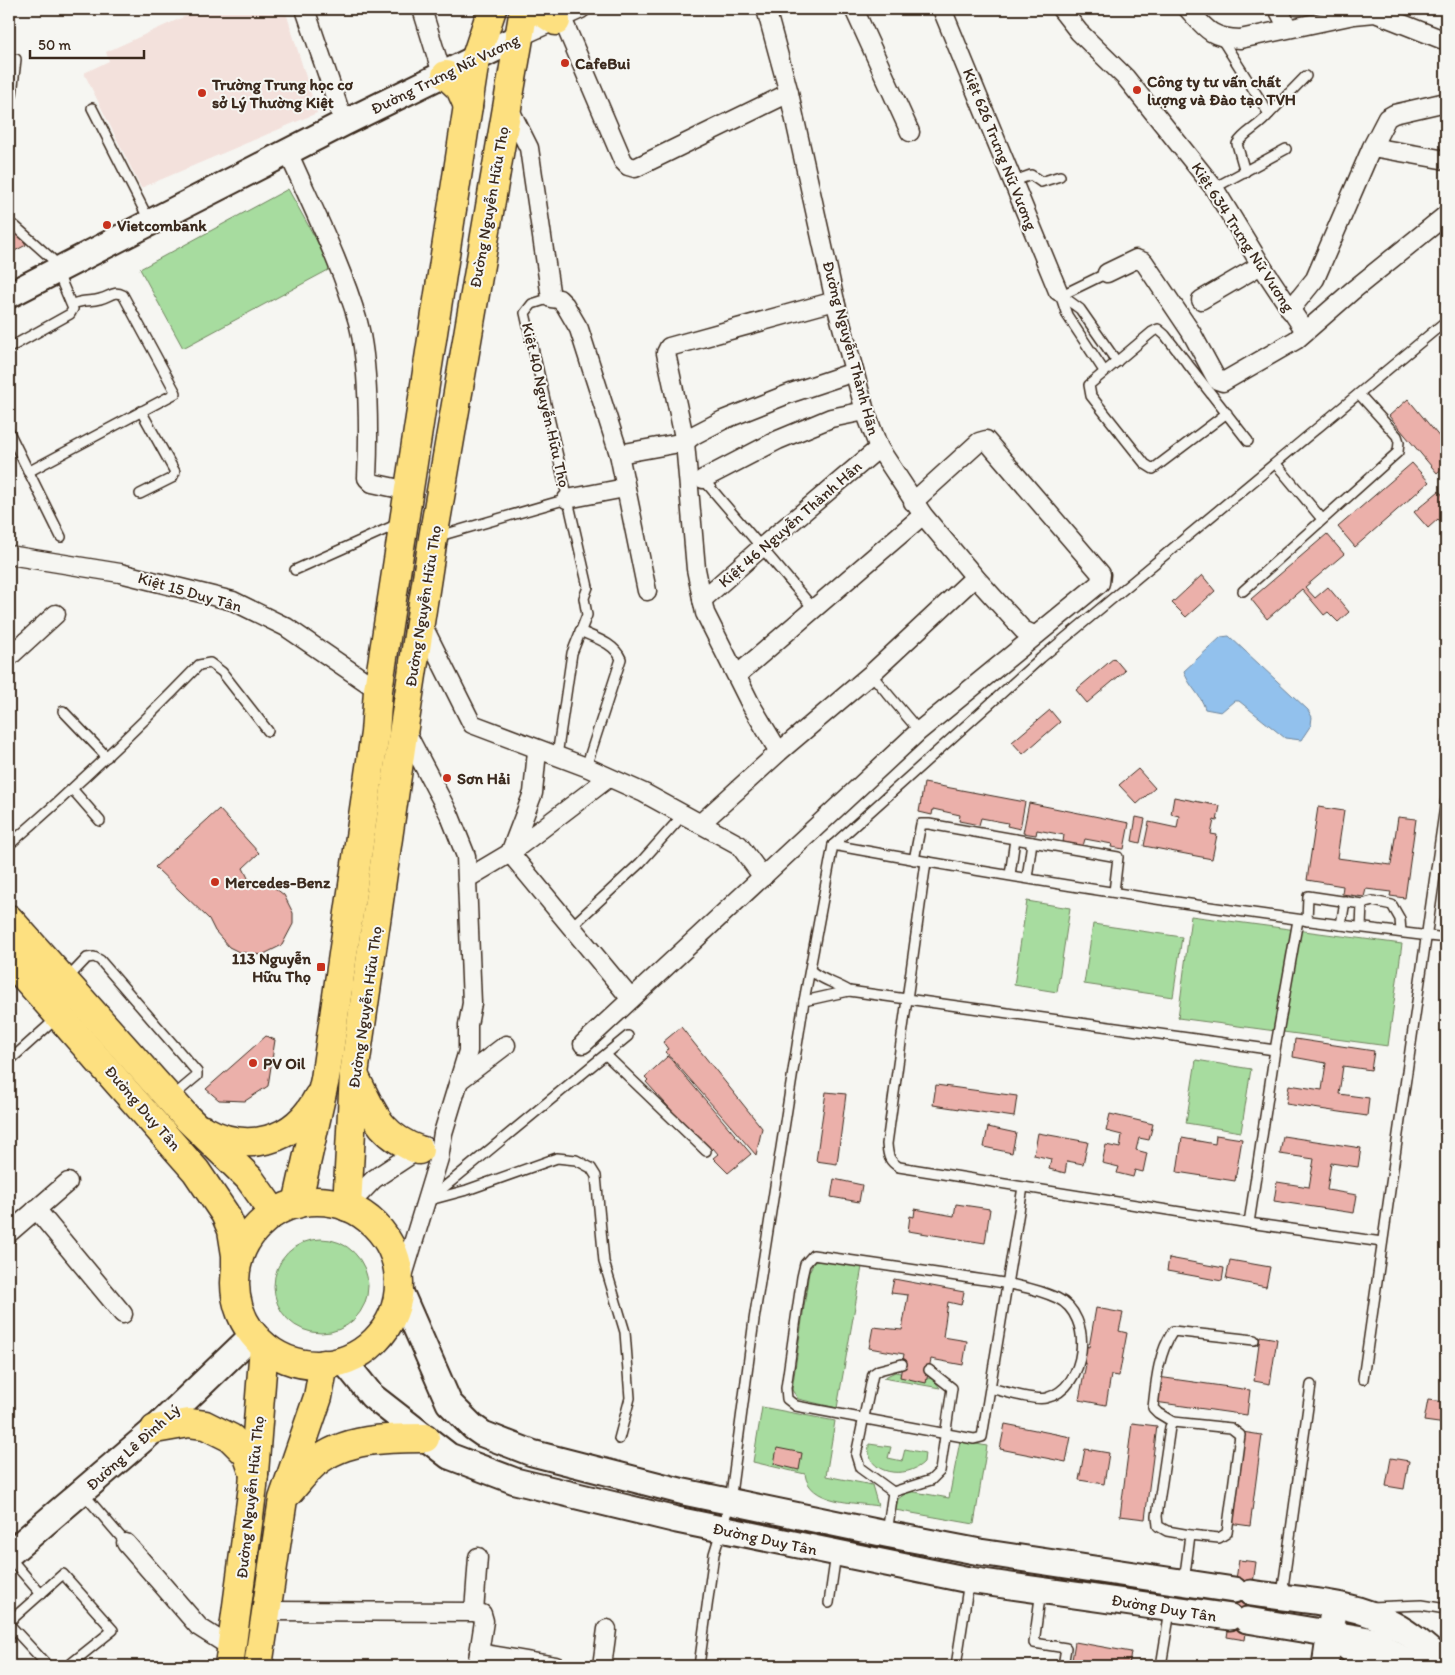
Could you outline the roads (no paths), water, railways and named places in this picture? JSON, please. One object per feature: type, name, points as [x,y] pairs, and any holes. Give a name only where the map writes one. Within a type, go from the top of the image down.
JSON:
[{"type":"main road","name":"Đường Nguyễn Hữu Thọ","points":[[285,1208],[325,1079],[375,733],[378,690],[475,60],[492,9]]},
{"type":"main road","name":"Đường Nguyễn Hữu Thọ","points":[[347,1207],[354,1074],[404,727],[433,538],[506,103],[524,9]]},
{"type":"main road","points":[[444,76],[460,88],[468,106]]},
{"type":"main road","name":"Đường Duy Tân","points":[[9,919],[179,1109],[249,1178],[285,1208]]},
{"type":"main road","name":"Đường Duy Tân","points":[[9,959],[180,1150],[216,1199],[232,1230],[236,1255],[235,1278]]},
{"type":"main road","points":[[354,1074],[385,1130],[400,1143],[419,1150]]},
{"type":"main road","points":[[179,1109],[218,1138],[231,1142],[258,1142],[295,1126],[305,1117],[314,1106],[325,1079]]},
{"type":"main road","points":[[316,1201],[347,1207],[364,1217],[379,1230],[390,1246],[397,1267],[399,1289],[395,1308],[387,1325],[375,1340],[360,1352],[334,1362],[296,1361],[282,1357],[259,1340],[242,1318],[236,1298],[235,1278],[238,1259],[246,1241],[258,1225],[285,1208],[316,1201]]},
{"type":"main road","name":"Đường Nguyễn Hữu Thọ","points":[[231,1657],[254,1474],[259,1340]]},
{"type":"main road","name":"Đường Nguyễn Hữu Thọ","points":[[258,1666],[283,1498],[318,1397],[334,1362]]},
{"type":"main road","points":[[155,1429],[189,1424],[205,1425],[231,1438],[247,1454],[254,1474]]},
{"type":"main road","points":[[283,1498],[314,1464],[332,1451],[362,1442],[425,1438]]},
{"type":"street","points":[[305,9],[344,123]]},
{"type":"street","points":[[422,9],[444,76]]},
{"type":"street","name":"Đường Trưng Nữ Vương","points":[[9,295],[344,123],[444,76],[519,37],[552,16],[581,9]]},
{"type":"street","name":"Đường Nguyễn Thành Hãn","points":[[766,9],[789,93],[835,301],[865,410],[879,448],[918,508],[974,577],[1023,630],[1034,635]]},
{"type":"street","points":[[854,9],[910,132]]},
{"type":"street","name":"Kiệt 626 Trưng Nữ Vương","points":[[942,9],[1063,295]]},
{"type":"street","name":"Kiệt 634 Trưng Nữ Vương","points":[[1061,9],[1079,32],[1126,78],[1214,188],[1260,265],[1305,332]]},
{"type":"street","points":[[1188,9],[1208,31],[1221,38],[1240,38],[1354,15],[1374,13],[1446,40]]},
{"type":"street","points":[[1278,9],[1288,28]]},
{"type":"street","points":[[552,16],[623,161],[628,166],[635,168],[789,93]]},
{"type":"street","points":[[1290,310],[1316,279],[1372,147],[1387,118],[1394,114],[1446,102]]},
{"type":"street","points":[[506,103],[529,148],[551,298],[560,299],[566,305],[579,329],[619,454],[647,591]]},
{"type":"street","points":[[1372,147],[1446,160]]},
{"type":"street","points":[[288,152],[338,268],[358,322],[364,357],[368,454],[367,478],[372,483],[409,491]]},
{"type":"street","points":[[1107,273],[1136,259],[1142,260],[1191,332],[1217,380],[1222,382],[1230,380],[1296,340],[1446,215]]},
{"type":"street","points":[[1201,300],[1260,265]]},
{"type":"street","points":[[779,752],[751,705],[705,613],[696,570],[685,442],[666,353],[669,347],[835,301]]},
{"type":"street","points":[[619,454],[685,442],[694,435],[723,420],[822,382],[854,372]]},
{"type":"street","points":[[702,479],[778,440],[813,425],[830,418],[865,410]]},
{"type":"street","points":[[583,1044],[919,731],[1034,635],[1100,583],[1101,574],[986,440],[979,442],[918,508],[813,608],[737,675]]},
{"type":"street","name":"Kiệt 46 Nguyễn Thành Hân","points":[[702,600],[762,546],[879,448]]},
{"type":"street","points":[[567,499],[626,488]]},
{"type":"street","name":"Kiệt 15 Duy Tân","points":[[9,555],[120,573],[233,600],[286,627],[378,690]]},
{"type":"street","points":[[700,824],[779,752],[871,674],[974,577]]},
{"type":"street","points":[[9,657],[56,614]]},
{"type":"street","points":[[421,622],[472,724],[537,751],[586,767],[608,779],[644,793],[739,845],[763,877]]},
{"type":"street","points":[[399,1289],[439,1158],[443,1133],[468,1051],[468,1025],[472,1003],[466,856],[450,816],[404,727]]},
{"type":"street","points":[[510,853],[533,793],[537,751]]},
{"type":"street","points":[[468,878],[510,853],[608,779]]},
{"type":"street","points":[[510,853],[631,1000]]},
{"type":"street","points":[[460,1080],[506,1045]]},
{"type":"street","points":[[347,1207],[374,1179],[443,1133]]},
{"type":"street","points":[[9,1233],[68,1182]]},
{"type":"street","points":[[36,1210],[124,1314]]},
{"type":"street","name":"Đường Duy Tân","points":[[399,1289],[449,1402],[472,1427],[504,1443],[571,1464],[730,1502],[886,1534],[980,1552],[1344,1607],[1395,1625],[1446,1665]]},
{"type":"street","name":"Đường Lê Đình Lý","points":[[9,1555],[259,1340]]},
{"type":"street","name":"Đường Duy Tân","points":[[334,1362],[372,1396],[449,1456],[515,1481],[722,1530],[969,1580],[1171,1608],[1375,1641],[1412,1666]]},
{"type":"street","points":[[449,1456],[472,1427]]},
{"type":"street","name":"Đường Nguyễn Hữu Thọ","points":[[126,1543],[199,1627],[231,1657]]},
{"type":"street","points":[[474,1612],[478,1558]]},
{"type":"street","points":[[1109,1599],[1114,1572]]},
{"type":"street","points":[[1325,1666],[1329,1633],[1344,1607]]},
{"type":"street","points":[[267,1611],[474,1612],[482,1614],[484,1621],[478,1660],[556,1666]]},
{"type":"street","points":[[602,1666],[607,1629]]},
{"type":"street","points":[[1329,1633],[1371,1666]]},
{"type":"lane","points":[[1221,38],[1269,114]]},
{"type":"lane","points":[[9,103],[12,94],[16,59]]},
{"type":"lane","points":[[1245,172],[1237,144],[1245,134],[1255,129],[1306,76]]},
{"type":"lane","points":[[92,108],[150,222]]},
{"type":"lane","points":[[1214,188],[1286,149]]},
{"type":"lane","points":[[1014,181],[1031,175],[1042,182],[1060,176]]},
{"type":"lane","points":[[9,348],[70,314],[72,304],[52,259],[15,226]]},
{"type":"lane","points":[[1063,295],[1107,273]]},
{"type":"lane","points":[[28,472],[176,393],[123,294],[113,292],[100,300],[83,299],[72,304]]},
{"type":"lane","points":[[1063,295],[1080,309],[1117,362]]},
{"type":"lane","points":[[1063,295],[1067,314],[1104,371]]},
{"type":"lane","name":"Kiệt 40 Nguyễn Hữu Thọ","points":[[551,298],[532,304],[525,313],[588,587],[584,598],[586,615],[572,653],[557,756]]},
{"type":"lane","points":[[699,1666],[714,1554],[730,1502],[754,1320],[804,1001],[833,845],[1041,658],[1446,321]]},
{"type":"lane","points":[[1227,413],[1161,464],[1153,469],[1148,468],[1089,391],[1089,385],[1158,329],[1165,335],[1227,413],[1248,441]]},
{"type":"lane","points":[[1243,591],[1398,452],[1399,442],[1396,436],[1359,394]]},
{"type":"lane","points":[[140,494],[172,478],[175,472],[141,411]]},
{"type":"lane","points":[[9,432],[61,537]]},
{"type":"lane","points":[[1276,464],[1322,519]]},
{"type":"lane","points":[[702,479],[762,546],[813,608]]},
{"type":"lane","name":"Kiệt 40 Nguyễn Hữu Thọ","points":[[433,538],[567,499]]},
{"type":"lane","points":[[295,570],[404,521]]},
{"type":"lane","points":[[580,631],[618,651],[621,659],[586,767]]},
{"type":"lane","points":[[9,845],[73,790],[199,665],[210,663],[222,672],[268,731]]},
{"type":"lane","points":[[871,674],[919,731]]},
{"type":"lane","points":[[63,711],[107,757]]},
{"type":"lane","points":[[73,790],[100,821]]},
{"type":"lane","points":[[1363,1379],[1446,799]]},
{"type":"lane","points":[[571,927],[640,863],[683,815]]},
{"type":"lane","points":[[914,860],[921,824],[1015,839],[1118,857],[1114,892]]},
{"type":"lane","points":[[1010,875],[1015,839]]},
{"type":"lane","points":[[1027,878],[1032,842]]},
{"type":"lane","points":[[833,845],[926,862],[1308,922],[1446,938]]},
{"type":"lane","points":[[926,862],[887,1144],[888,1156],[899,1167],[1249,1224],[1382,1242]]},
{"type":"lane","points":[[1308,922],[1308,896],[1362,904],[1373,901],[1392,905],[1400,919],[1401,932]]},
{"type":"lane","points":[[1341,925],[1345,902]]},
{"type":"lane","points":[[1360,927],[1362,904]]},
{"type":"lane","points":[[1249,1224],[1275,1050],[1298,920]]},
{"type":"lane","points":[[65,980],[87,958],[94,957],[100,960],[197,1072],[197,1076],[179,1109]]},
{"type":"lane","points":[[810,970],[816,976],[836,983],[849,991]]},
{"type":"lane","points":[[804,1001],[849,991],[1275,1050]]},
{"type":"lane","points":[[9,1061],[60,1016]]},
{"type":"lane","points":[[426,1201],[471,1167],[628,1036]]},
{"type":"lane","points":[[606,1055],[706,1151]]},
{"type":"lane","points":[[426,1201],[467,1190],[557,1158],[576,1160],[591,1168],[596,1176],[604,1262],[625,1332],[630,1398],[619,1439]]},
{"type":"lane","points":[[990,1388],[1044,1399],[1056,1395],[1071,1382],[1078,1365],[1081,1346],[1080,1329],[1072,1307],[1057,1298],[1007,1284],[813,1255],[805,1264],[802,1277],[786,1388],[787,1399],[796,1406],[974,1438],[982,1437],[990,1388],[1007,1284],[1023,1187]]},
{"type":"lane","points":[[1173,1422],[1170,1427],[1157,1516],[1158,1526],[1167,1531],[1219,1538],[1227,1533],[1240,1435],[1231,1428],[1173,1422],[1158,1413],[1153,1408],[1157,1372],[1167,1340],[1173,1331],[1254,1340]]},
{"type":"lane","points":[[893,1492],[860,1468],[856,1455],[873,1374],[879,1370],[902,1364]]},
{"type":"lane","points":[[893,1492],[931,1480],[940,1471],[952,1388],[929,1370]]},
{"type":"lane","points":[[1282,1597],[1311,1385]]},
{"type":"lane","points":[[82,1491],[126,1543]]},
{"type":"lane","points":[[886,1534],[893,1492]]},
{"type":"lane","points":[[1184,1582],[1190,1534]]},
{"type":"lane","points":[[829,1604],[836,1554]]},
{"type":"lane","points":[[9,1555],[40,1594]]},
{"type":"lane","points":[[48,1666],[9,1623],[62,1574],[113,1630],[68,1666]]},
{"type":"lane","points":[[956,1666],[969,1580]]},
{"type":"lane","points":[[1041,1590],[1034,1642],[1066,1648],[1063,1666]]},
{"type":"lane","points":[[1344,1607],[1421,1605],[1446,1609]]},
{"type":"lane","points":[[1162,1666],[1171,1608]]},
{"type":"water","points":[[1229,636],[1308,710],[1312,717],[1311,725],[1301,740],[1285,738],[1239,701],[1234,701],[1221,712],[1205,709],[1184,671],[1221,637]]},
{"type":"place","name":"CafeBui","points":[[565,63]]},
{"type":"place","name":"Công ty tư vấn chất lượng và Đào tạo TVH","points":[[1137,90]]},
{"type":"place","name":"Trường Trung học cơ sở Lý Thường Kiệt","points":[[202,93]]},
{"type":"place","name":"Vietcombank","points":[[107,225]]},
{"type":"place","name":"Sơn Hải","points":[[447,778]]},
{"type":"place","name":"Mercedes-Benz","points":[[215,882]]},
{"type":"place","name":"113 Nguyễn Hữu Thọ","points":[[321,967]]},
{"type":"place","name":"PV Oil","points":[[253,1063]]}]
